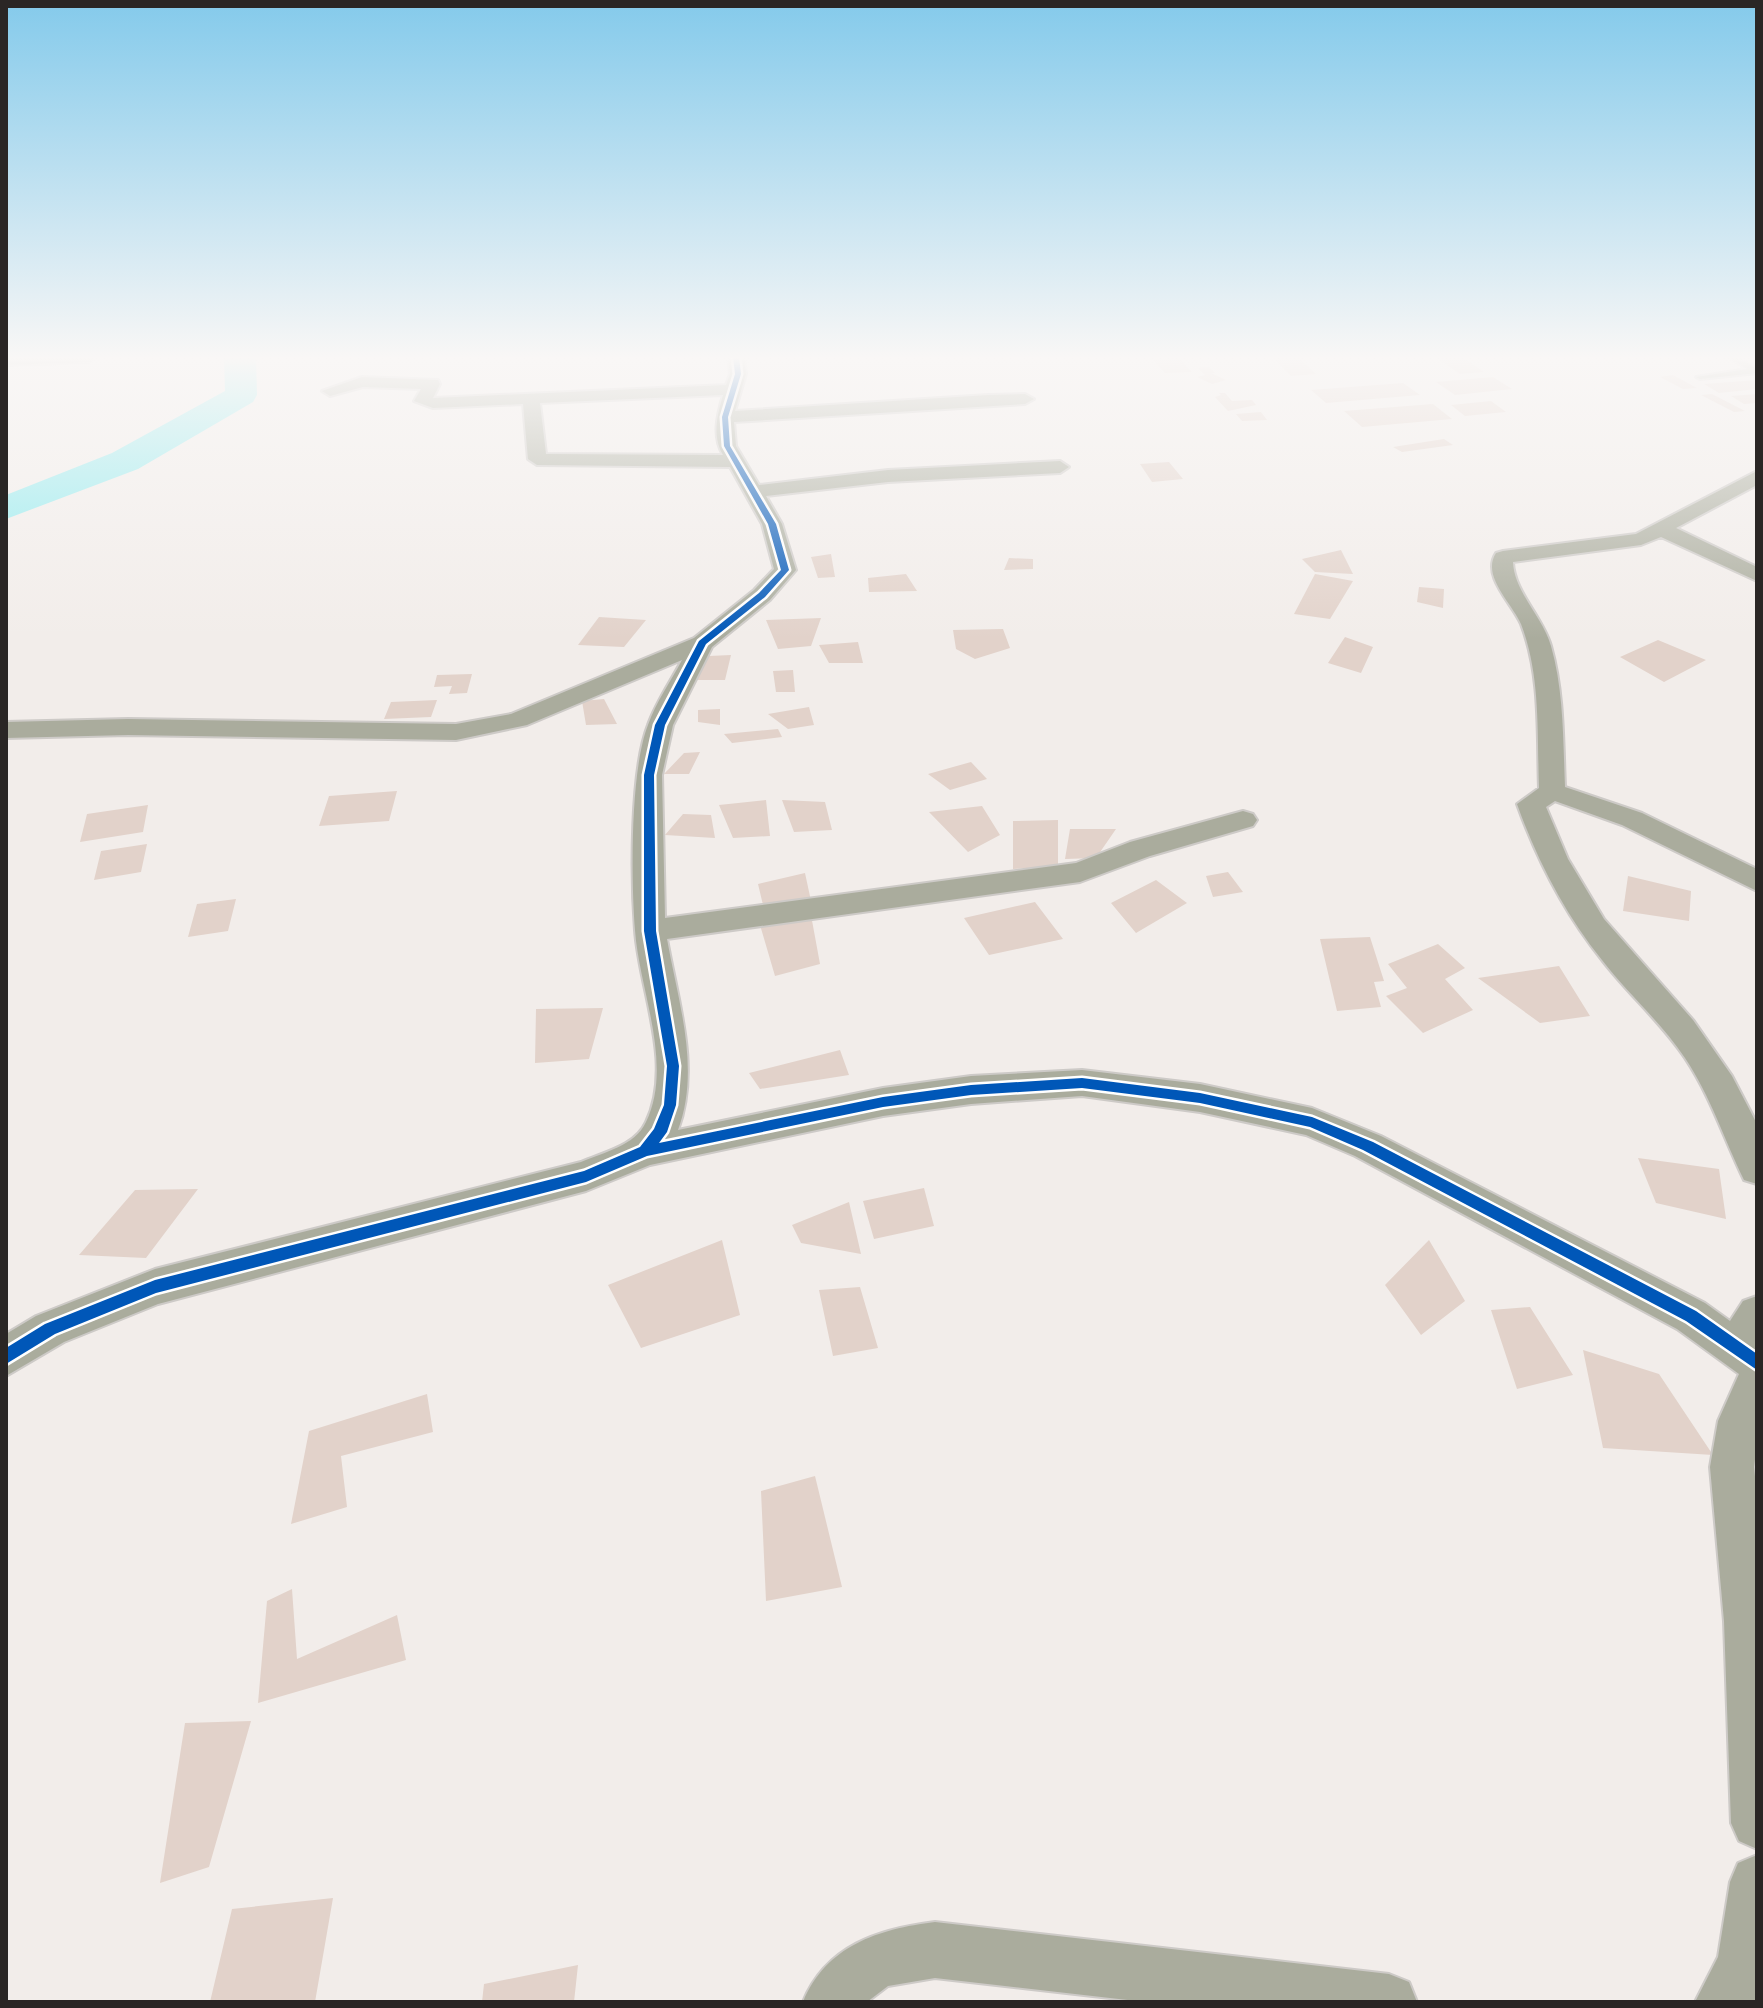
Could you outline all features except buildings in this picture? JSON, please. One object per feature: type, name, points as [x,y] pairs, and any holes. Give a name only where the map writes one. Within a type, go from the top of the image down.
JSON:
[{"type":"street","points":[[536,451],[537,459],[571,462],[735,461]]},
{"type":"street","points":[[6,730],[128,727],[456,732],[518,720],[702,643],[762,595],[785,570],[772,524],[730,451]]},
{"type":"street","points":[[752,492],[888,476],[1060,467]]},
{"type":"street","points":[[1552,792],[1543,657],[1531,621],[1502,570],[1503,557],[1630,542],[1661,529],[1723,492],[1757,477]]},
{"type":"street","points":[[1661,529],[1757,575]]},
{"type":"street","points":[[645,1151],[660,1132],[670,1105],[673,1066],[650,931],[649,775],[660,725],[702,643]]},
{"type":"street","points":[[1757,881],[1675,837],[1579,798],[1552,792],[1531,804],[1545,846],[1578,904],[1607,946],[1669,1014],[1712,1072],[1744,1130],[1757,1169]]},
{"type":"street","points":[[650,931],[1080,872],[1140,849],[1243,820]]},
{"type":"street","points":[[6,1357],[50,1329],[155,1287],[571,1180],[645,1151],[883,1102],[971,1090],[1082,1083],[1200,1098],[1312,1122],[1368,1146],[1651,1294],[1752,1351],[1732,1467],[1748,1621],[1757,1823]]},
{"type":"street","points":[[1723,2002],[1740,1977],[1756,1924],[1757,1882]]},
{"type":"street","points":[[831,2002],[844,1982],[887,1955],[935,1950],[1169,1989],[1389,2002]]},
{"type":"waterway","points":[[6,508],[125,461],[143,451]]},
{"type":"cycle path","points":[[6,1357],[50,1329],[155,1287],[586,1176],[645,1151],[660,1132],[670,1105],[673,1066],[650,931],[649,775],[660,725],[702,643],[762,595],[785,570],[772,524],[730,451]]},
{"type":"cycle path","points":[[645,1151],[883,1102],[971,1090],[1082,1083],[1200,1098],[1312,1122],[1368,1146],[1691,1316],[1757,1363]]}]
